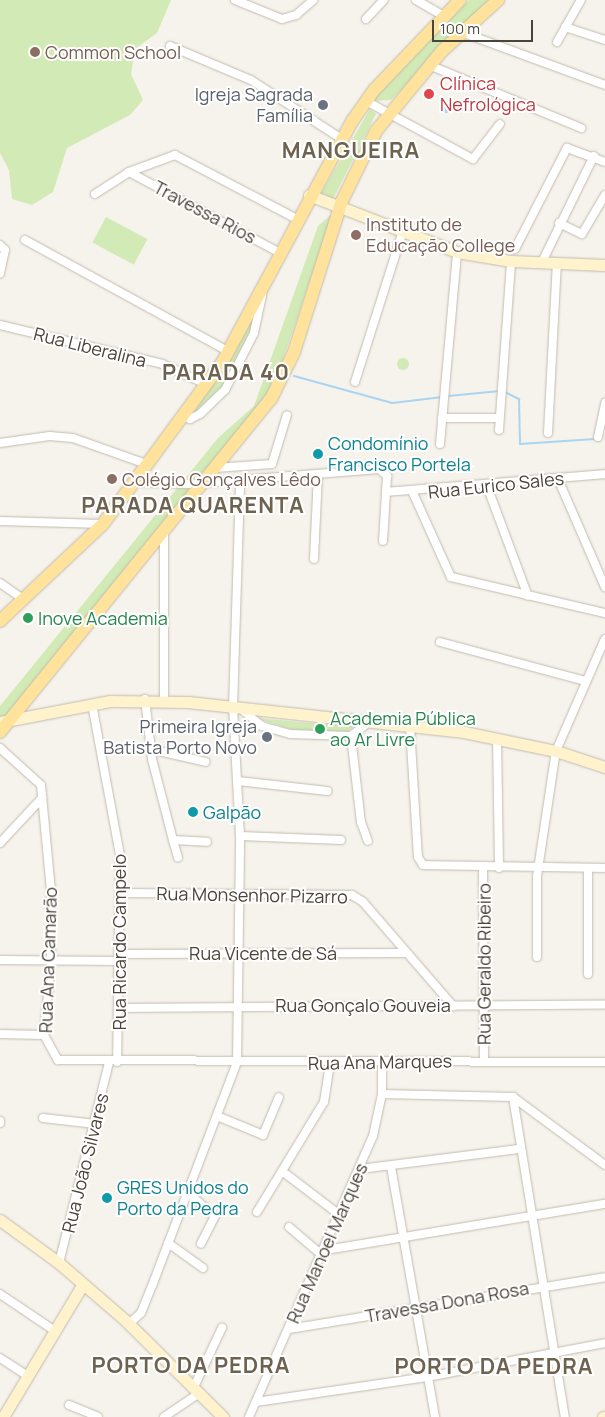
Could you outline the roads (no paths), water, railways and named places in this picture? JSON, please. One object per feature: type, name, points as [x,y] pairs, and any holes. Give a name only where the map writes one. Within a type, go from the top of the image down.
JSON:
[{"type":"main road","points":[[0,621],[103,524],[228,351],[262,292],[309,195],[366,101],[460,0]]},
{"type":"main road","points":[[0,732],[6,721],[256,419],[287,370],[339,208],[387,113],[429,64],[461,32],[498,0]]},
{"type":"main road","points":[[309,195],[402,234],[457,252],[511,261],[605,266]]},
{"type":"main road","points":[[6,721],[92,704],[145,699],[369,722],[497,738],[556,751],[605,767]]},
{"type":"main road","points":[[0,1220],[59,1263],[129,1324],[223,1417]]},
{"type":"main road","points":[[3,1417],[83,1284]]},
{"type":"street","points":[[235,0],[282,19],[296,15],[313,0]]},
{"type":"street","points":[[366,19],[384,0]]},
{"type":"street","points":[[416,0],[444,16]]},
{"type":"street","points":[[557,42],[581,0]]},
{"type":"street","points":[[565,27],[605,39]]},
{"type":"street","points":[[461,32],[605,85]]},
{"type":"street","points":[[170,46],[258,83],[342,139]]},
{"type":"street","points":[[429,64],[581,128]]},
{"type":"street","points":[[366,101],[473,159],[500,124]]},
{"type":"street","points":[[515,249],[567,148],[594,156],[605,162]]},
{"type":"street","points":[[94,194],[129,172],[176,155],[297,219]]},
{"type":"street","points":[[542,262],[558,223],[594,156]]},
{"type":"street","name":"Travessa Rios","points":[[129,172],[280,253]]},
{"type":"street","points":[[558,223],[582,234],[605,195]]},
{"type":"street","points":[[355,382],[402,234]]},
{"type":"street","points":[[25,240],[228,351]]},
{"type":"street","points":[[0,245],[5,250],[0,273]]},
{"type":"street","points":[[440,444],[457,252]]},
{"type":"street","points":[[499,430],[498,395],[511,261]]},
{"type":"street","points":[[548,433],[557,263]]},
{"type":"street","points":[[182,415],[190,419],[200,414],[225,390],[254,333],[262,292]]},
{"type":"street","name":"Rua Liberalina","points":[[0,325],[162,364],[206,384]]},
{"type":"street","points":[[598,437],[605,403]]},
{"type":"street","points":[[215,468],[272,464],[287,415]]},
{"type":"street","points":[[442,418],[498,418]]},
{"type":"street","points":[[0,443],[50,436],[73,438],[146,464]]},
{"type":"street","points":[[133,482],[202,483],[383,470],[386,492],[382,541]]},
{"type":"street","points":[[314,559],[318,474]]},
{"type":"street","name":"Rua Eurico Sales","points":[[386,492],[413,493],[605,474]]},
{"type":"street","points":[[558,479],[605,587]]},
{"type":"street","points":[[129,1324],[140,1313],[217,1116],[236,1062],[240,836],[237,708],[240,480]]},
{"type":"street","points":[[487,486],[528,596]]},
{"type":"street","points":[[413,493],[447,574],[528,596],[605,613]]},
{"type":"street","points":[[0,521],[103,524]]},
{"type":"street","points":[[164,531],[164,701]]},
{"type":"street","points":[[0,584],[23,599]]},
{"type":"street","points":[[537,957],[540,866],[556,751],[605,639]]},
{"type":"street","points":[[440,642],[586,681]]},
{"type":"street","points":[[145,699],[152,763],[178,857]]},
{"type":"street","name":"Rua Ricardo Campelo","points":[[92,704],[120,855],[122,893],[117,1062]]},
{"type":"street","points":[[237,708],[272,730],[351,736],[369,722]]},
{"type":"street","points":[[410,727],[420,863],[483,868],[540,866],[605,868]]},
{"type":"street","points":[[351,736],[361,822],[368,841]]},
{"type":"street","name":"Rua Geraldo Ribeiro","points":[[497,738],[499,868]]},
{"type":"street","name":"Rua Ana Camarão","points":[[0,748],[38,778],[42,798],[50,865],[51,960],[44,1035],[58,1060],[109,1062],[155,1060]]},
{"type":"street","points":[[150,749],[206,762]]},
{"type":"street","points":[[238,780],[327,791]]},
{"type":"street","points":[[0,843],[42,798]]},
{"type":"street","points":[[240,836],[341,840]]},
{"type":"street","points":[[173,840],[207,842]]},
{"type":"street","name":"Rua Geraldo Ribeiro","points":[[483,868],[480,1005],[484,1060]]},
{"type":"street","points":[[588,868],[588,974]]},
{"type":"street","name":"Rua Monsenhor Pizarro","points":[[122,893],[358,898],[406,953],[457,1006]]},
{"type":"street","name":"Rua Vicente de Sá","points":[[0,960],[120,958],[238,952],[406,953]]},
{"type":"street","name":"Rua Gonçalo Gouveia","points":[[120,1008],[237,1005],[605,1005]]},
{"type":"street","points":[[0,1034],[44,1035]]},
{"type":"street","name":"Rua Ana Marques","points":[[155,1060],[330,1064],[484,1060],[605,1062]]},
{"type":"street","name":"Rua João Silvares","points":[[59,1263],[96,1124],[109,1062]]},
{"type":"street","name":"Rua Manoel Marques","points":[[249,1417],[341,1216],[360,1169],[382,1094],[382,1063]]},
{"type":"street","points":[[257,1212],[324,1102],[330,1064]]},
{"type":"street","points":[[382,1094],[513,1097],[605,1165]]},
{"type":"street","points":[[217,1116],[263,1135],[279,1097]]},
{"type":"street","points":[[513,1097],[519,1149],[556,1353],[565,1417]]},
{"type":"street","points":[[43,1118],[96,1124]]},
{"type":"street","points":[[360,1169],[391,1167],[519,1149]]},
{"type":"street","points":[[391,1167],[414,1309],[435,1417]]},
{"type":"street","points":[[282,1171],[341,1216]]},
{"type":"street","points":[[187,1192],[215,1216],[202,1244]]},
{"type":"street","points":[[289,1227],[324,1253],[532,1215],[605,1204]]},
{"type":"street","points":[[168,1244],[203,1268]]},
{"type":"street","name":"Travessa Dona Rosa","points":[[289,1329],[414,1309],[544,1285],[605,1277]]},
{"type":"street","points":[[0,1294],[55,1331]]},
{"type":"street","points":[[164,1417],[196,1392],[222,1328]]},
{"type":"street","points":[[256,1402],[427,1377],[605,1343]]},
{"type":"street","points":[[0,1358],[28,1376]]},
{"type":"street","points":[[69,1405],[98,1417]]},
{"type":"water","points":[[444,101],[448,101],[452,107],[448,113],[444,113],[440,109],[440,105]]},
{"type":"waterway","points":[[294,376],[392,403],[443,397]]},
{"type":"waterway","points":[[448,396],[500,391]]},
{"type":"waterway","points":[[505,392],[519,399],[520,444],[595,439]]},
{"type":"place","name":"Common School","points":[[35,52]]},
{"type":"place","name":"Clínica Nefrológica","points":[[429,94]]},
{"type":"place","name":"Igreja Sagrada Família","points":[[323,105]]},
{"type":"place","name":"Instituto de Educação College","points":[[356,235]]},
{"type":"place","name":"Condomínio Francisco Portela","points":[[318,454]]},
{"type":"place","name":"Colégio Gonçalves Lêdo","points":[[112,479]]},
{"type":"place","name":"Inove Academia","points":[[28,618]]},
{"type":"place","name":"Academia Pública ao Ar Livre","points":[[320,729]]},
{"type":"place","name":"Primeira Igreja Batista Porto Novo","points":[[267,737]]},
{"type":"place","name":"Galpão","points":[[193,812]]},
{"type":"place","name":"GRES Unidos do Porto da Pedra","points":[[107,1198]]},
{"type":"district","name":"MANGUEIRA","points":[[351,151]]},
{"type":"district","name":"PARADA 40","points":[[226,373]]},
{"type":"district","name":"PARADA QUARENTA","points":[[193,506]]},
{"type":"district","name":"PORTO DA PEDRA","points":[[191,1366]]},
{"type":"district","name":"PORTO DA PEDRA","points":[[494,1367]]}]
